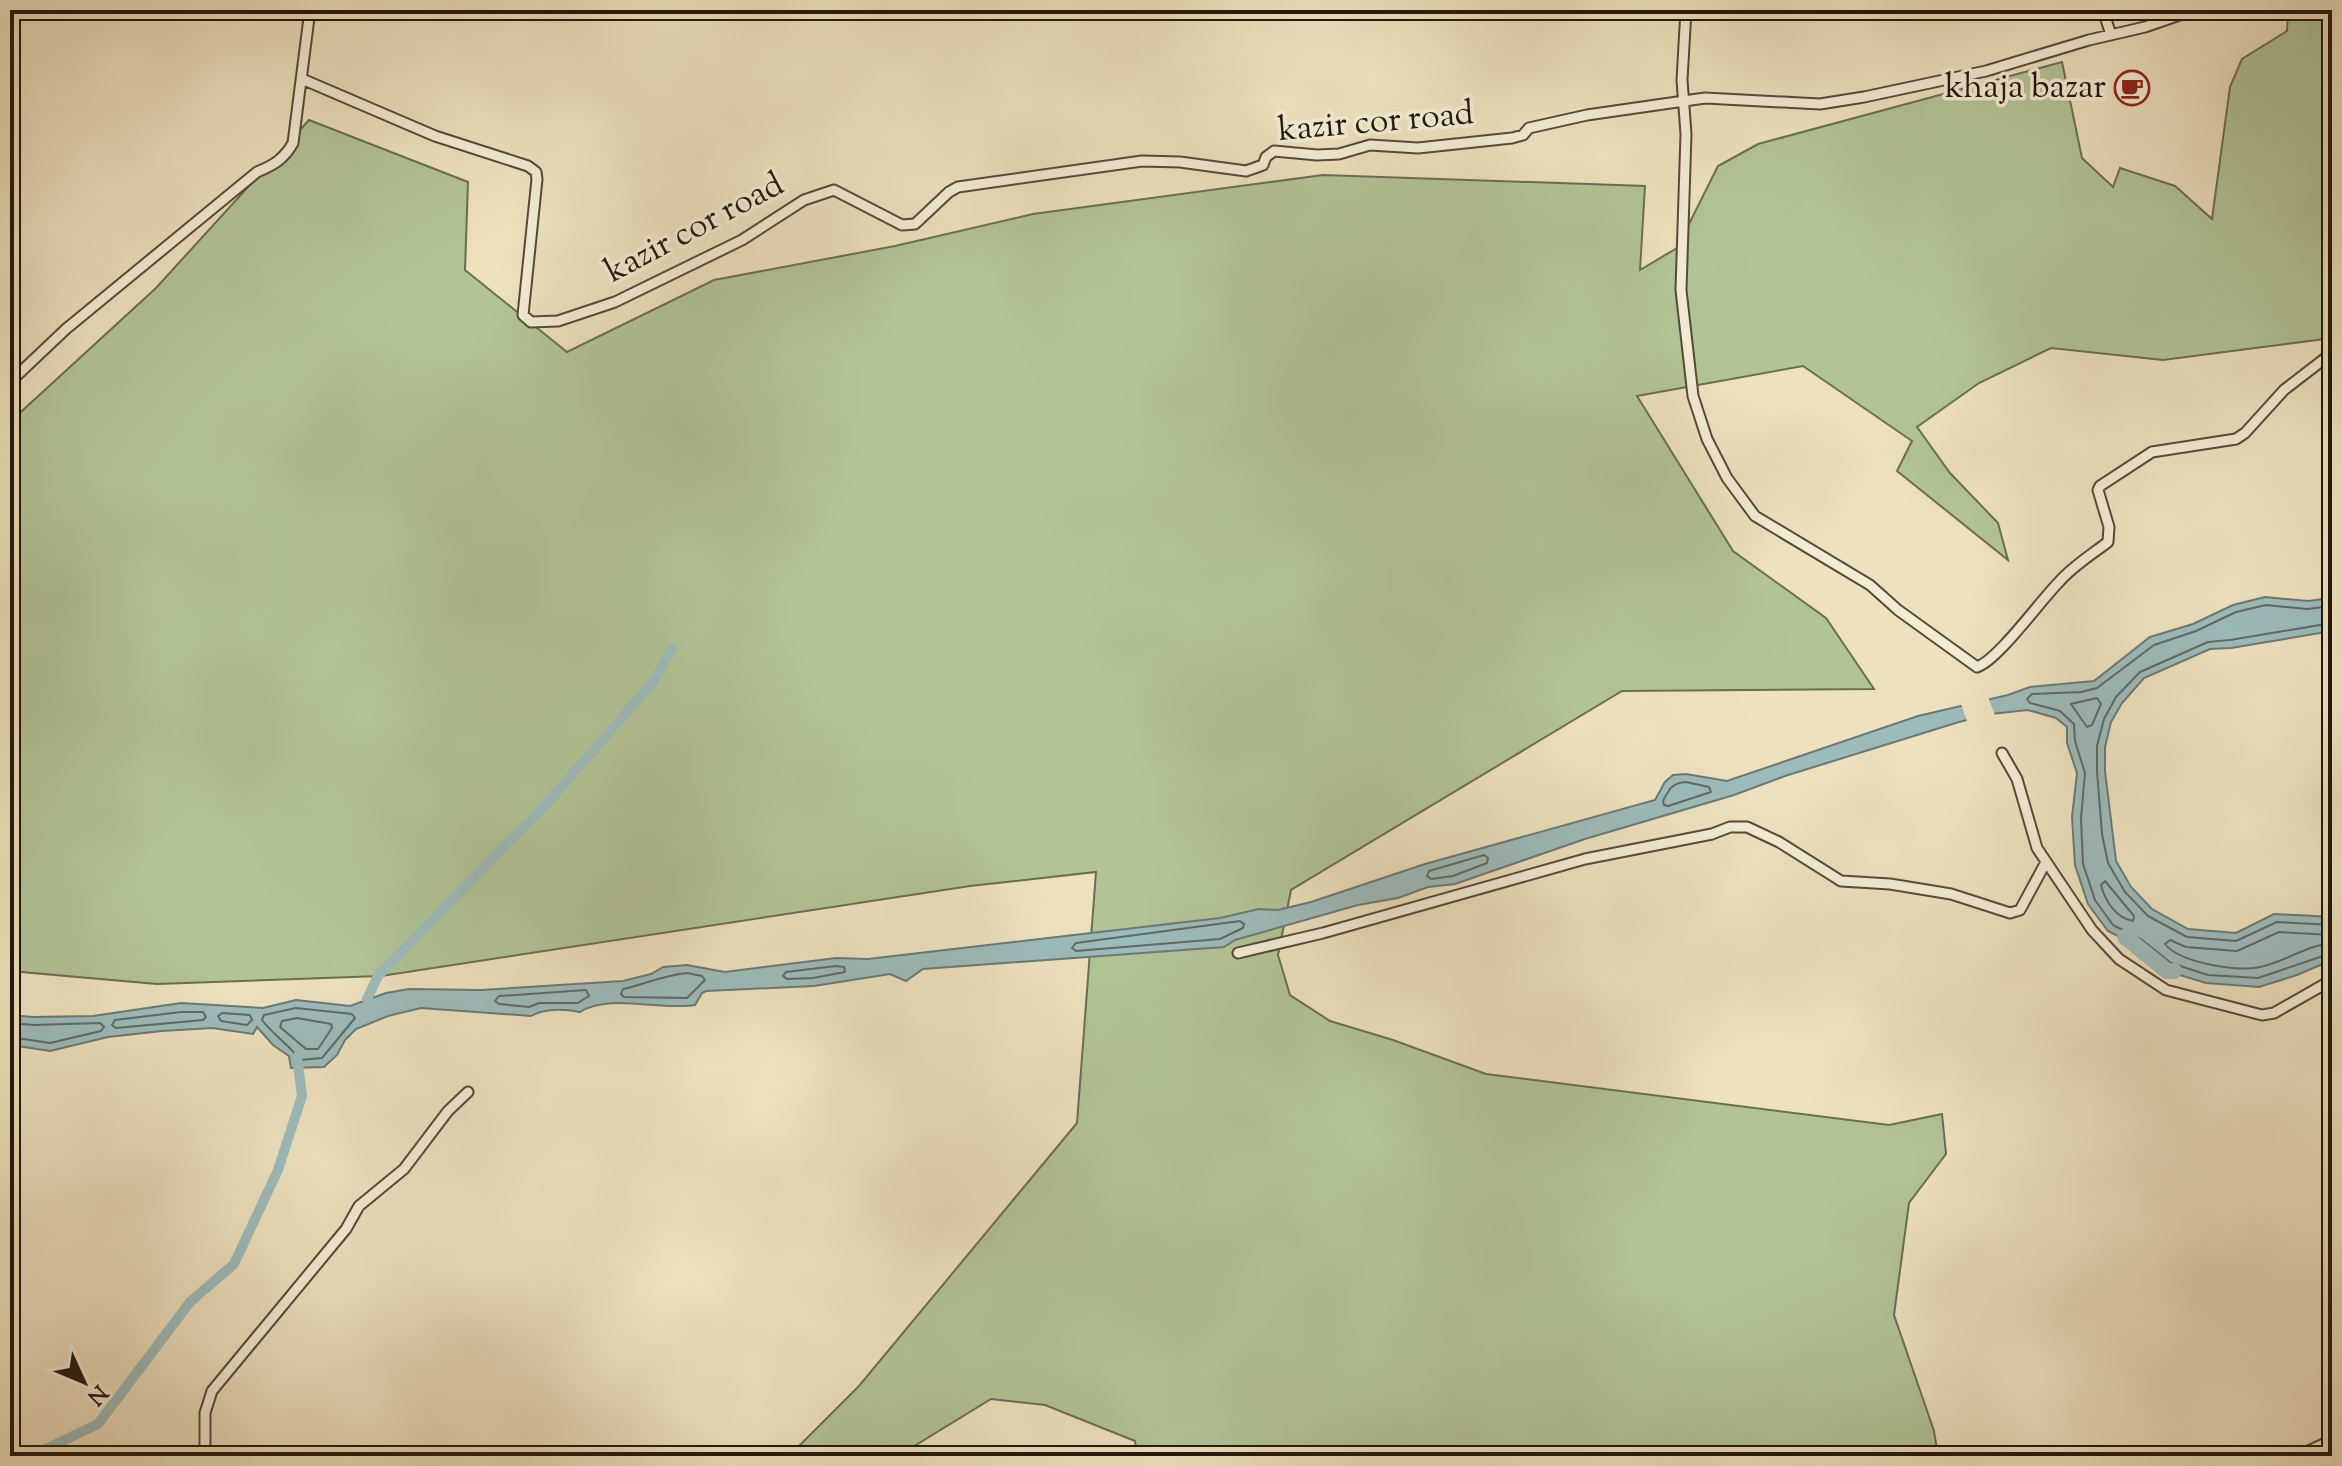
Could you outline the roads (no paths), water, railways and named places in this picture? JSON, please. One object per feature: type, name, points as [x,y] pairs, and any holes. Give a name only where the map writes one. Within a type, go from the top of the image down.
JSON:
[{"type":"street","points":[[10,382],[66,329],[257,172],[277,164],[287,154],[293,143],[310,10]]},
{"type":"street","points":[[1686,10],[1682,80],[1686,134],[1681,290],[1693,396],[1707,439],[1727,478],[1755,516],[1870,585],[1898,610],[1979,667],[2014,633],[2060,580],[2108,542],[2109,527],[2098,490],[2100,486],[2152,452],[2236,439],[2284,390],[2332,353]]},
{"type":"street","points":[[2103,10],[2111,35]]},
{"type":"street","points":[[1684,101],[1705,98],[1820,104],[1986,71],[2194,10]]},
{"type":"street","name":"kazir cor road","points":[[302,79],[435,136],[528,166],[536,172],[523,315],[531,322],[541,323],[558,321],[615,302],[742,240],[804,200],[834,190],[902,225],[910,226],[958,187],[1142,161],[1180,162],[1246,171],[1263,165],[1266,157],[1274,151],[1339,154],[1370,145],[1418,148],[1512,138],[1523,135],[1529,128],[1573,118],[1684,101]]},
{"type":"street","points":[[2002,753],[2017,779],[2037,848],[2092,930],[2119,959],[2166,990],[2262,1015],[2274,1013],[2332,980]]},
{"type":"street","points":[[1238,953],[1323,933],[1585,859],[1712,834],[1730,827],[1747,827],[1779,842],[1841,881],[1890,884],[1951,894],[2010,913],[2020,910],[2046,862]]},
{"type":"street","points":[[205,1456],[205,1413],[212,1391],[346,1229],[359,1206],[404,1169],[448,1111],[468,1092]]},
{"type":"street","points":[[2298,1456],[2332,1440]]},
{"type":"water","points":[[2265,597],[2308,601],[2332,598],[2332,631],[2210,649],[2144,678],[2122,703],[2111,722],[2105,747],[2116,861],[2131,887],[2152,909],[2188,929],[2236,933],[2274,914],[2332,917],[2332,960],[2259,987],[2206,983],[2167,971],[2137,946],[2108,931],[2088,904],[2075,865],[2072,817],[2077,773],[2067,743],[2067,727],[2056,718],[2028,710],[1959,722],[1734,795],[1585,839],[1455,884],[1428,887],[1398,898],[1358,905],[1235,940],[1224,947],[923,969],[906,981],[890,974],[814,986],[706,991],[695,1005],[605,1004],[580,1012],[555,1010],[531,1016],[421,1008],[388,1016],[356,1029],[324,1067],[291,1068],[289,1056],[273,1045],[257,1027],[253,1034],[212,1028],[108,1037],[50,1051],[10,1045],[10,1015],[93,1016],[181,1003],[263,1008],[296,1000],[350,1006],[386,993],[409,989],[481,990],[623,981],[651,974],[663,967],[687,965],[725,972],[836,958],[868,959],[1220,918],[1259,909],[1278,910],[1425,864],[1655,800],[1665,782],[1673,775],[1686,774],[1727,781],[1918,716],[2030,687],[2094,681],[2150,637],[2193,624],[2233,605]]},
{"type":"waterway","points":[[367,999],[378,976],[549,801],[653,682],[672,649]]},
{"type":"waterway","points":[[2125,937],[2167,971],[2174,971]]},
{"type":"waterway","points":[[31,1456],[98,1424],[190,1302],[234,1264],[278,1170],[302,1096],[297,1057]]},
{"type":"waterway","points":[[10,1447],[26,1456]]},
{"type":"place","name":"khaja bazar","points":[[2132,88]]}]
